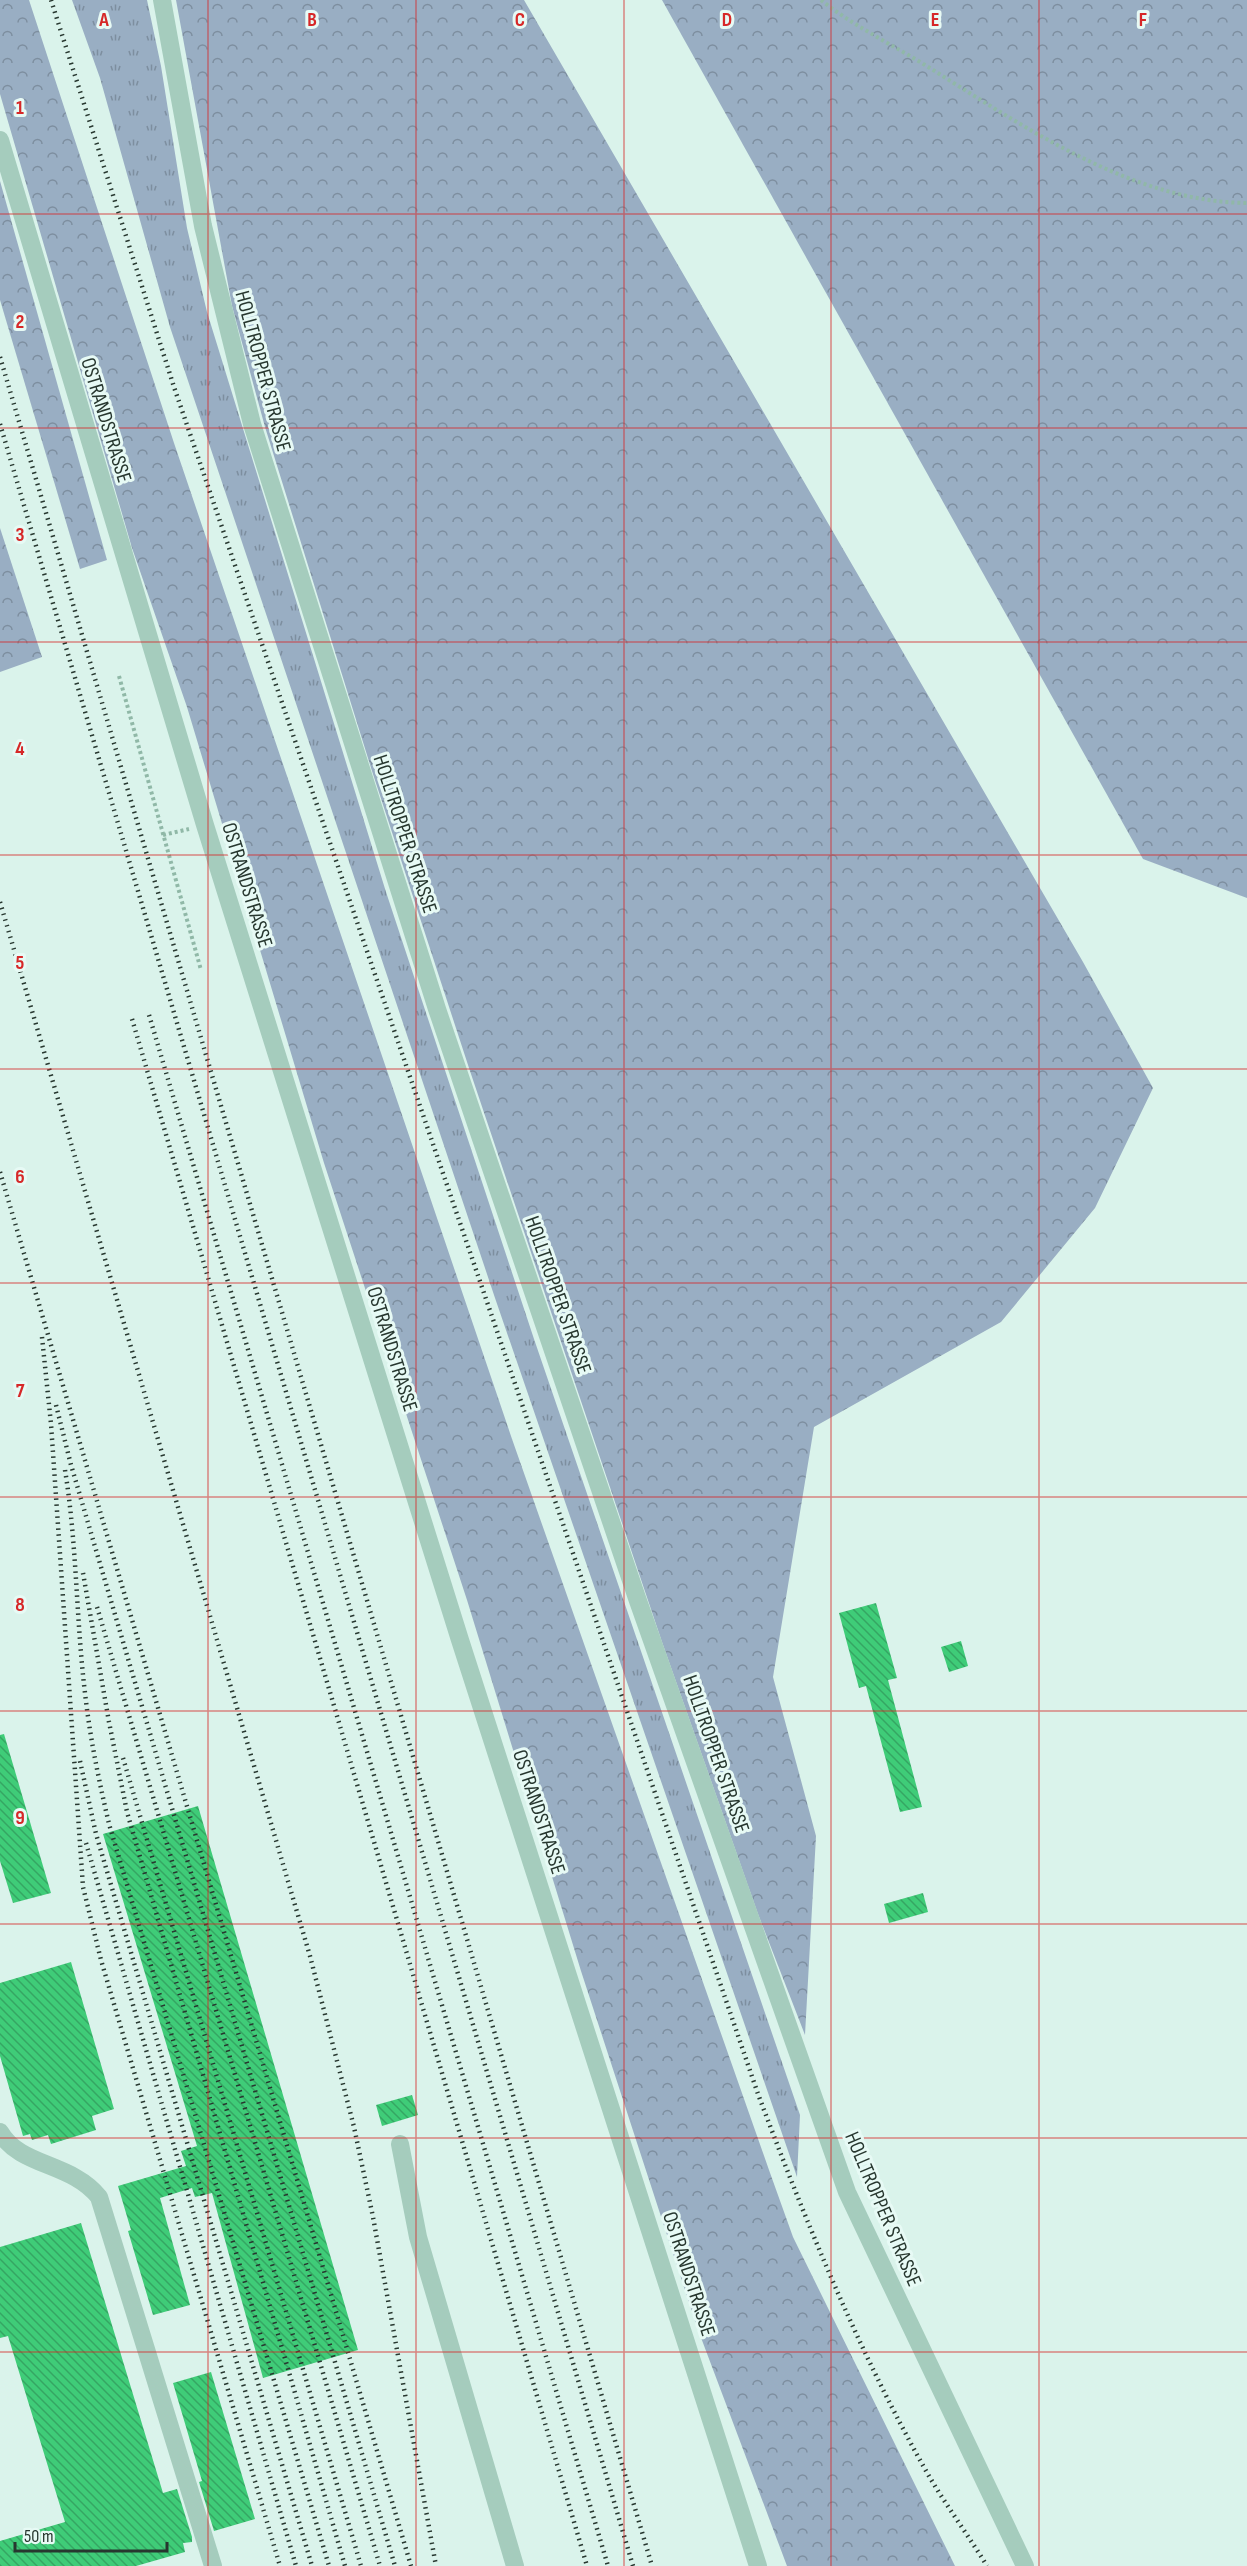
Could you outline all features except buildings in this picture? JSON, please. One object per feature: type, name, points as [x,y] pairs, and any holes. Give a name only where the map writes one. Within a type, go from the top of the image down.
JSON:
[{"type":"lane","name":"HOLLTROPPER STRASSE","points":[[162,0],[203,226],[252,424],[441,1020],[634,1586],[847,2192],[1025,2566]]},
{"type":"lane","name":"OSTRANDSTRASSE","points":[[0,140],[205,825],[460,1640],[758,2566]]},
{"type":"lane","points":[[0,2132],[13,2150],[77,2176],[99,2197],[213,2566]]},
{"type":"lane","points":[[400,2144],[418,2237],[515,2566]]},
{"type":"path","points":[[821,0],[1035,133],[1124,176],[1185,195],[1247,202]]},
{"type":"path","points":[[119,676],[201,970]]},
{"type":"path","points":[[163,835],[205,825]]},
{"type":"green space","points":[[0,0],[29,0],[174,443],[512,1439],[793,2237],[955,2566],[787,2566],[697,2327],[581,1971],[467,1600],[324,1163],[187,707],[132,548],[0,94]]},
{"type":"green space","points":[[72,0],[147,0],[161,66],[187,228],[207,312],[386,892],[534,1339],[800,2115],[797,2177],[495,1298],[170,327],[100,78]]},
{"type":"green space","points":[[176,0],[524,0],[1083,962],[1153,1088],[1095,1208],[1001,1322],[814,1427],[773,1677],[816,1836],[805,2035],[758,1914],[662,1642],[469,1068],[372,771],[265,427],[232,306]]},
{"type":"green space","points":[[662,0],[1247,0],[1247,898],[1143,859]]},
{"type":"green space","points":[[0,181],[107,560],[80,569],[0,300]]},
{"type":"green space","points":[[0,528],[42,657],[0,672]]},
{"type":"railway","points":[[51,0],[174,387],[758,2094],[814,2238],[877,2378],[932,2482],[987,2566]]},
{"type":"railway","points":[[0,357],[652,2566]]},
{"type":"railway","points":[[0,424],[633,2566]]},
{"type":"railway","points":[[0,902],[310,1956],[354,2127],[373,2217],[436,2566]]},
{"type":"railway","points":[[149,1015],[608,2566]]},
{"type":"railway","points":[[132,1019],[587,2566]]},
{"type":"railway","points":[[0,1172],[411,2566]]},
{"type":"railway","points":[[42,1337],[51,1424],[83,1887],[101,1960],[280,2566]]},
{"type":"railway","points":[[56,1405],[71,1465],[395,2566]]},
{"type":"railway","points":[[65,1470],[72,1526],[87,1710],[109,1824],[329,2566]]},
{"type":"railway","points":[[83,1573],[127,1812],[345,2566]]},
{"type":"railway","points":[[97,1607],[380,2566]]},
{"type":"railway","points":[[123,1758],[361,2566]]},
{"type":"railway","points":[[80,1761],[96,1834],[312,2566]]},
{"type":"railway","points":[[86,1843],[296,2566]]}]
